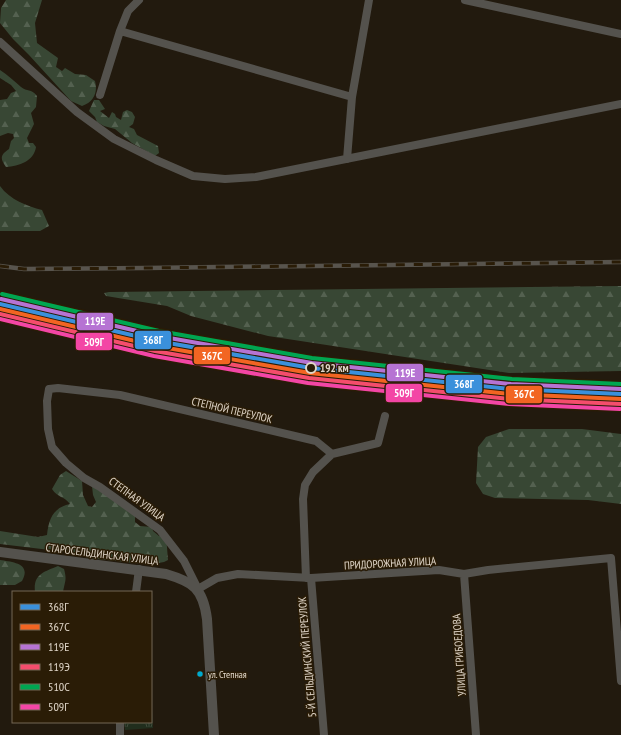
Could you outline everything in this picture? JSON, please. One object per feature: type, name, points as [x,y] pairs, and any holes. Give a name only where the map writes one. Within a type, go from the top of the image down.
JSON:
[{"type":"street","points":[[100,95],[120,31],[128,11],[139,0]]},
{"type":"street","points":[[347,159],[352,97],[369,0]]},
{"type":"street","points":[[465,0],[621,34]]},
{"type":"street","points":[[120,31],[352,97]]},
{"type":"street","points":[[0,42],[77,112],[114,140],[193,176],[225,179],[256,177],[621,104]]},
{"type":"street","name":"СТЕПНОЙ ПЕРЕУЛОК","points":[[49,389],[58,388],[120,395],[160,404],[316,441],[332,454]]},
{"type":"street","name":"СТЕПНАЯ УЛИЦА","points":[[49,389],[47,401],[48,429],[52,447],[66,463],[84,478],[100,487],[160,530],[184,561],[198,589],[207,619],[214,735]]},
{"type":"street","points":[[332,454],[378,442],[385,416]]},
{"type":"street","name":"5-Й СЕЛЬДИНСКИЙ ПЕРЕУЛОК","points":[[324,735],[308,578],[303,499],[305,485],[313,472],[332,454]]},
{"type":"street","name":"СТАРОСЕЛЬДИНСКАЯ УЛИЦА","points":[[0,552],[138,569],[166,574],[183,579],[198,589]]},
{"type":"street","name":"ПРИДОРОЖНАЯ УЛИЦА","points":[[198,589],[218,578],[238,574],[308,578],[439,570],[464,574],[488,570],[610,558],[621,681]]},
{"type":"street","points":[[136,591],[138,569]]},
{"type":"street","name":"УЛИЦА ГРИБОЕДОВА","points":[[464,574],[476,735]]},
{"type":"street","points":[[120,723],[120,735]]},
{"type":"green space","points":[[6,0],[42,0],[35,23],[37,43],[58,58],[56,67],[62,71],[65,68],[75,74],[86,75],[95,81],[96,89],[90,102],[82,106],[71,101],[13,39],[0,23],[1,8]]},
{"type":"green space","points":[[0,70],[21,87],[33,92],[37,96],[36,107],[31,113],[34,124],[27,138],[29,143],[33,143],[36,147],[35,152],[25,162],[6,167],[2,157],[9,149],[11,141],[14,138],[13,134],[8,133],[0,136],[0,100],[7,99],[11,93],[16,91],[11,85],[0,78]]},
{"type":"green space","points":[[94,100],[99,100],[105,109],[100,111],[109,118],[112,112],[121,120],[123,112],[127,110],[132,112],[135,117],[133,124],[129,127],[134,129],[137,135],[158,146],[159,153],[155,156],[132,143],[115,129],[97,122],[95,117],[89,111]]},
{"type":"green space","points":[[0,186],[14,199],[42,210],[49,226],[40,231],[0,231]]},
{"type":"green space","points":[[621,286],[621,371],[509,373],[268,336],[191,316],[167,306],[106,296],[104,293],[109,292]]},
{"type":"green space","points":[[509,429],[582,429],[621,434],[621,504],[588,500],[495,498],[483,494],[476,483],[478,447],[486,437]]},
{"type":"green space","points":[[66,471],[82,481],[83,495],[88,506],[92,507],[96,502],[93,495],[92,486],[135,514],[135,522],[140,526],[152,527],[153,531],[159,536],[166,535],[168,560],[153,564],[135,563],[88,558],[75,553],[0,544],[0,531],[38,537],[47,535],[49,524],[53,515],[60,508],[70,504],[56,494],[52,489],[60,475]]},
{"type":"green space","points":[[0,560],[19,564],[23,567],[24,575],[22,581],[15,585],[0,585]]},
{"type":"green space","points":[[58,566],[64,569],[65,580],[63,591],[35,591],[36,581],[40,574]]},
{"type":"green space","points":[[152,710],[153,728],[125,730],[124,723],[152,723]]},
{"type":"railway","points":[[0,266],[24,269],[621,262]]},
{"type":"transit line","name":"510С","points":[[2,294],[159,331],[312,358],[512,379],[621,384]]},
{"type":"transit line","name":"119Е","points":[[1,299],[158,336],[312,363],[511,384],[621,389]]},
{"type":"transit line","name":"368Г","points":[[0,304],[157,341],[311,368],[511,389],[621,394]]},
{"type":"transit line","name":"367С","points":[[0,309],[156,346],[310,373],[510,394],[621,399]]},
{"type":"transit line","name":"119Э","points":[[0,314],[155,351],[309,378],[510,399],[621,404]]},
{"type":"transit line","name":"509Г","points":[[0,319],[154,356],[308,383],[509,404],[620,409]]},
{"type":"place","name":"192 км","points":[[311,368]]},
{"type":"place","name":"ул. Степная","points":[[200,674]]}]
